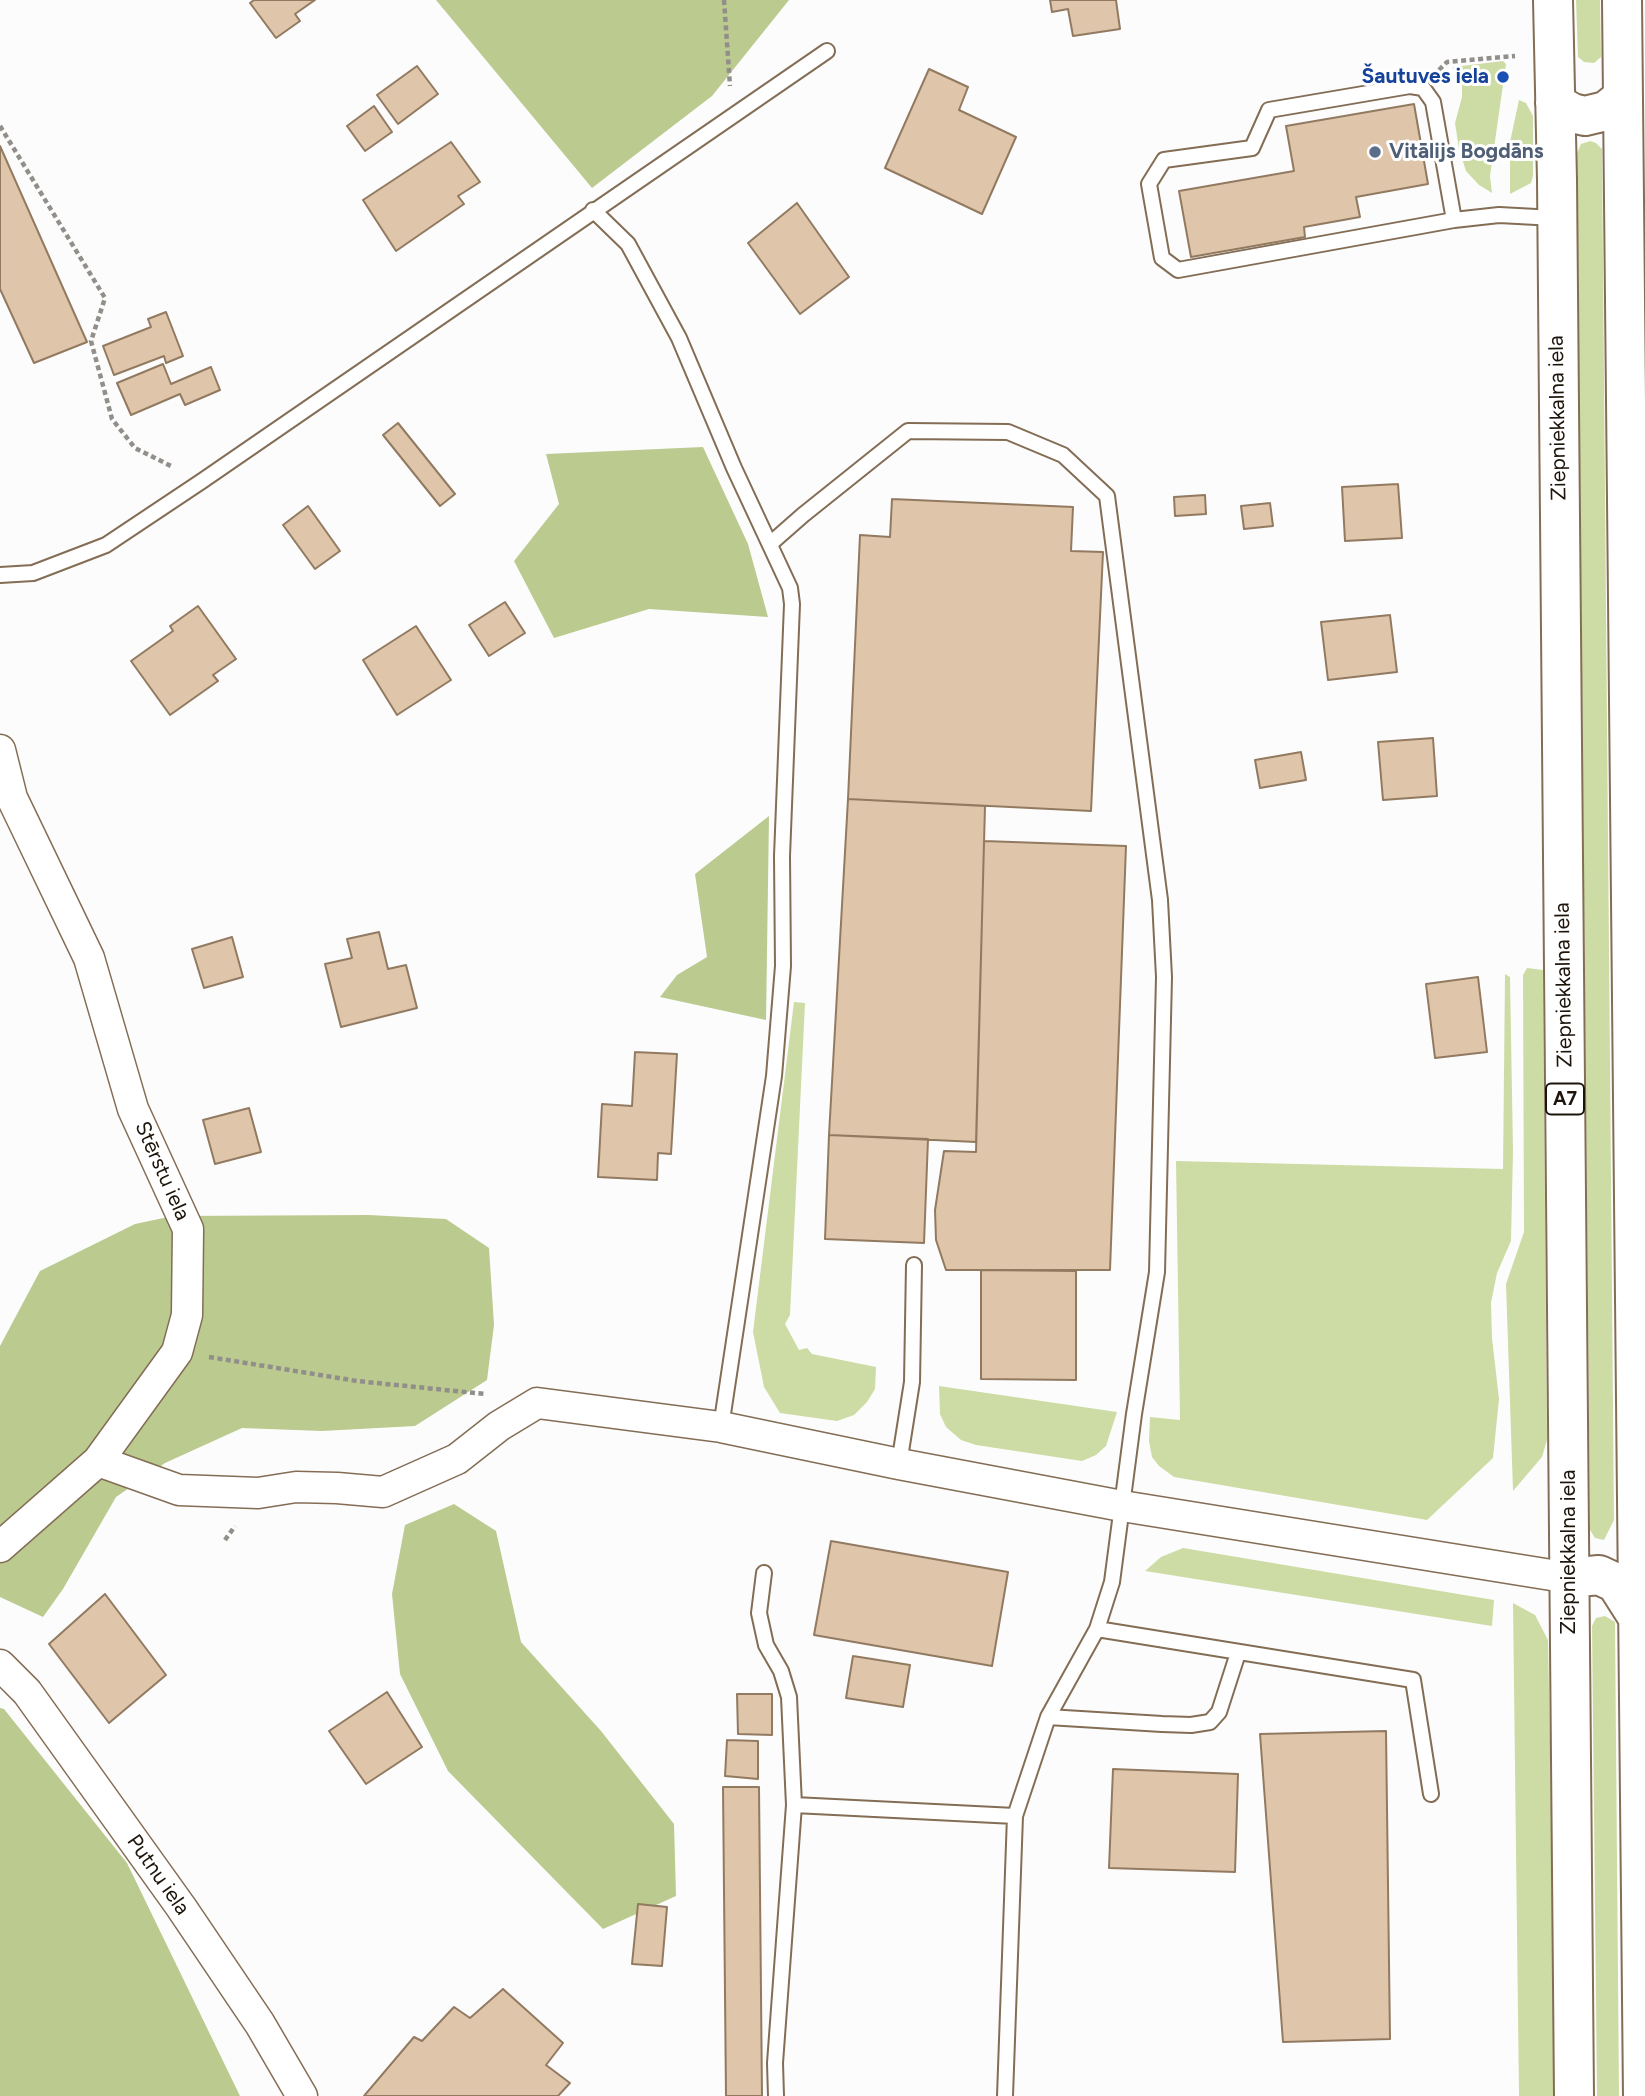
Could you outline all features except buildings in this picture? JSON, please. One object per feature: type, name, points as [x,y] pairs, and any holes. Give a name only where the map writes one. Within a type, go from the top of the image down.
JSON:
[{"type":"highway","name":"Ziepniekkalna iela","points":[[1553,0],[1574,2096]]},
{"type":"highway","points":[[1622,0],[1643,2096]]},
{"type":"highway","points":[[1555,103],[1572,113],[1585,116],[1606,111],[1622,98]]},
{"type":"highway","points":[[1570,1578],[1599,1575],[1616,1583],[1637,1616]]},
{"type":"street","name":"Stērstu iela","points":[[0,750],[12,798],[89,958],[133,1109],[188,1229],[187,1315],[177,1352],[98,1461],[0,1547]]},
{"type":"street","points":[[98,1461],[179,1490],[257,1493],[323,1488],[383,1492],[457,1459],[499,1426],[537,1402],[722,1427],[1122,1506],[1570,1578]]},
{"type":"street","name":"Putnu iela","points":[[0,1665],[27,1692],[181,1907],[260,2024],[302,2096]]},
{"type":"lane","points":[[0,575],[33,573],[106,545],[827,51]]},
{"type":"lane","points":[[1454,220],[1433,102],[1423,88],[1410,86],[1269,110],[1252,148],[1164,160],[1149,184],[1162,258],[1178,270],[1454,220],[1499,215],[1556,218]]},
{"type":"lane","points":[[593,210],[628,244],[679,338],[734,468],[790,588],[792,604],[782,856],[783,966],[774,1076],[722,1427]]},
{"type":"lane","points":[[770,544],[908,430],[1008,432],[1063,455],[1107,496],[1160,900],[1164,977],[1157,1272],[1134,1414],[1112,1582],[1097,1629],[1048,1717],[1015,1816],[1005,2096]]},
{"type":"lane","points":[[899,1464],[912,1382],[914,1265]]},
{"type":"lane","points":[[764,1573],[759,1612],[766,1645],[781,1671],[789,1697],[794,1805],[775,2063],[776,2096]]},
{"type":"lane","points":[[1097,1629],[1413,1680],[1431,1794]]},
{"type":"lane","points":[[1048,1717],[1191,1725],[1210,1722],[1219,1712],[1238,1653]]},
{"type":"lane","points":[[794,1805],[1015,1816]]},
{"type":"path","points":[[724,0],[732,115]]},
{"type":"path","points":[[1423,88],[1447,62],[1515,56]]},
{"type":"path","points":[[0,126],[105,298],[91,341],[112,419],[135,448],[202,481]]},
{"type":"path","points":[[177,1352],[357,1381],[537,1402]]},
{"type":"green space","points":[[436,0],[789,0],[712,96],[592,188]]},
{"type":"green space","points":[[1576,0],[1600,0],[1601,57],[1594,63],[1584,62],[1578,57]]},
{"type":"green space","points":[[1503,61],[1506,64],[1490,176],[1492,193],[1479,185],[1466,171],[1459,149],[1455,123],[1462,97],[1462,84],[1453,67]]},
{"type":"green space","points":[[1519,100],[1526,103],[1533,116],[1533,176],[1531,183],[1510,194],[1510,142]]},
{"type":"green space","points":[[1590,141],[1602,149],[1614,1520],[1604,1540],[1595,1538],[1590,1530],[1577,153],[1581,144]]},
{"type":"green space","points":[[703,447],[748,544],[768,617],[649,609],[554,638],[514,561],[559,504],[546,454]]},
{"type":"green space","points":[[769,816],[766,1020],[660,997],[677,975],[707,957],[695,874]]},
{"type":"green space","points":[[1527,968],[1543,970],[1547,1440],[1542,1457],[1513,1491],[1506,1284],[1524,1232],[1523,975]]},
{"type":"green space","points":[[1505,974],[1510,977],[1513,1151],[1511,1241],[1497,1273],[1491,1303],[1499,1399],[1493,1458],[1427,1520],[1174,1477],[1152,1457],[1149,1441],[1150,1417],[1180,1420],[1176,1161],[1503,1169]]},
{"type":"green space","points":[[794,1002],[805,1003],[790,1315],[785,1324],[799,1350],[807,1348],[812,1354],[876,1367],[875,1389],[867,1402],[854,1415],[837,1421],[780,1413],[764,1387],[753,1332]]},
{"type":"green space","points":[[369,1215],[446,1219],[489,1248],[494,1325],[487,1380],[415,1426],[322,1431],[242,1428],[165,1463],[116,1497],[63,1589],[43,1617],[0,1597],[0,1346],[40,1271],[135,1224],[173,1216]]},
{"type":"green space","points":[[939,1386],[1117,1412],[1106,1446],[1096,1455],[1082,1461],[976,1445],[961,1440],[946,1427],[940,1414]]},
{"type":"green space","points":[[454,1504],[496,1531],[521,1642],[601,1731],[674,1824],[676,1896],[603,1929],[448,1771],[400,1674],[392,1594],[405,1525]]},
{"type":"green space","points":[[1183,1548],[1494,1600],[1492,1626],[1145,1571],[1161,1557]]},
{"type":"green space","points":[[1513,1603],[1535,1615],[1548,1640],[1557,2096],[1519,2096]]},
{"type":"green space","points":[[1605,1616],[1615,1622],[1619,2096],[1597,2096],[1592,1626],[1596,1618]]},
{"type":"green space","points":[[0,1708],[4,1709],[127,1863],[240,2096],[0,2096]]},
{"type":"place","name":"Šautuves iela","points":[[1503,77]]},
{"type":"place","name":"Vitālijs Bogdāns","points":[[1375,152]]}]
